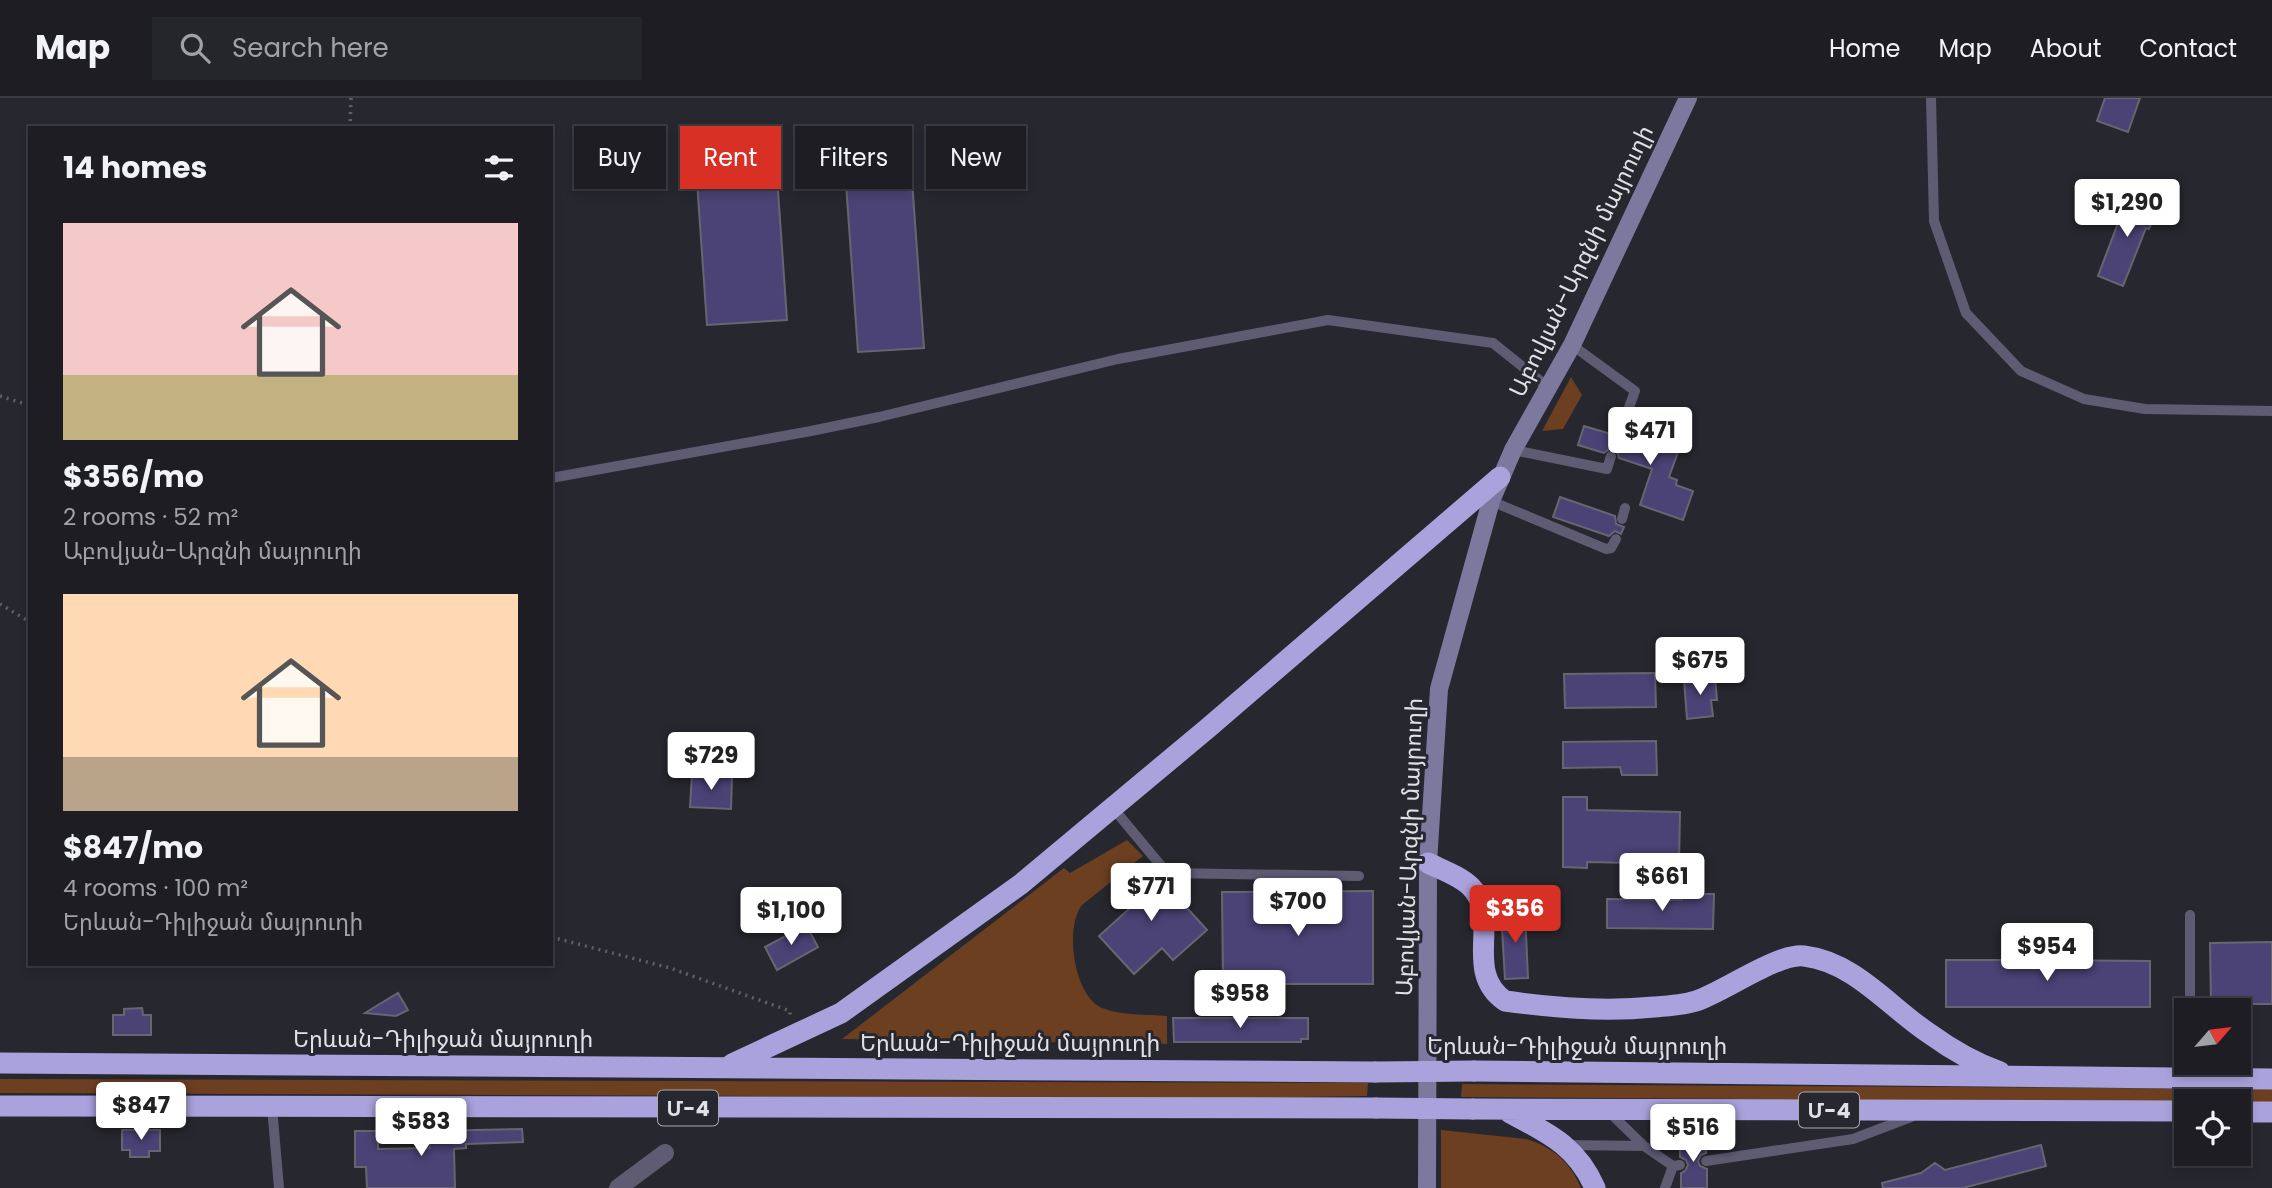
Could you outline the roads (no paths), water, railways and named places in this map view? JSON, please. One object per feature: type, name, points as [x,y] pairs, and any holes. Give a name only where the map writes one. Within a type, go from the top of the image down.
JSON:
[{"type":"highway","points":[[726,1067],[841,1013],[1021,884],[1500,477]]},
{"type":"highway","points":[[1428,863],[1471,886],[1482,903],[1487,983],[1495,994],[1505,1001],[1585,1009],[1671,1005],[1696,1001],[1777,963],[1802,955],[1831,963],[1879,993],[1938,1040],[1978,1064],[2015,1077]]},
{"type":"highway","name":"Երևան-Դիլիջան մայրուղի","points":[[0,1063],[1474,1071],[2015,1077],[2174,1071]]},
{"type":"highway","name":"Երևան-Դիլիջան մայրուղի","points":[[2236,1075],[2272,1079]]},
{"type":"highway","name":"Մ-4","points":[[0,1106],[2174,1111]]},
{"type":"highway","points":[[1505,1110],[1566,1144],[1578,1157],[1595,1188]]},
{"type":"highway","points":[[2251,1112],[2272,1112]]},
{"type":"main road","name":"Աբովյան-Արզնի մայրուղի","points":[[1427,1188],[1428,863],[1439,689],[1491,500],[1500,477],[1572,345],[1688,98]]},
{"type":"street","points":[[618,1188],[665,1153]]},
{"type":"lane","points":[[1931,98],[1934,221],[1966,313],[2021,371],[2084,399],[2133,407],[2272,411]]},
{"type":"lane","points":[[553,478],[811,431],[1118,359],[1328,320],[1493,343],[1548,387]]},
{"type":"lane","points":[[1572,345],[1635,391],[1618,437]]},
{"type":"lane","points":[[1513,450],[1607,469],[1611,456]]},
{"type":"lane","points":[[1491,500],[1606,549],[1611,548],[1616,538]]},
{"type":"lane","points":[[1113,807],[1167,873],[1359,876]]},
{"type":"lane","points":[[2190,915],[2190,998]]},
{"type":"lane","points":[[272,1107],[279,1188]]},
{"type":"lane","points":[[1706,1161],[1853,1139],[1930,1109]]},
{"type":"lane","points":[[1608,1111],[1644,1146],[1676,1166],[1665,1188]]},
{"type":"lane","points":[[1566,1144],[1644,1146]]}]
